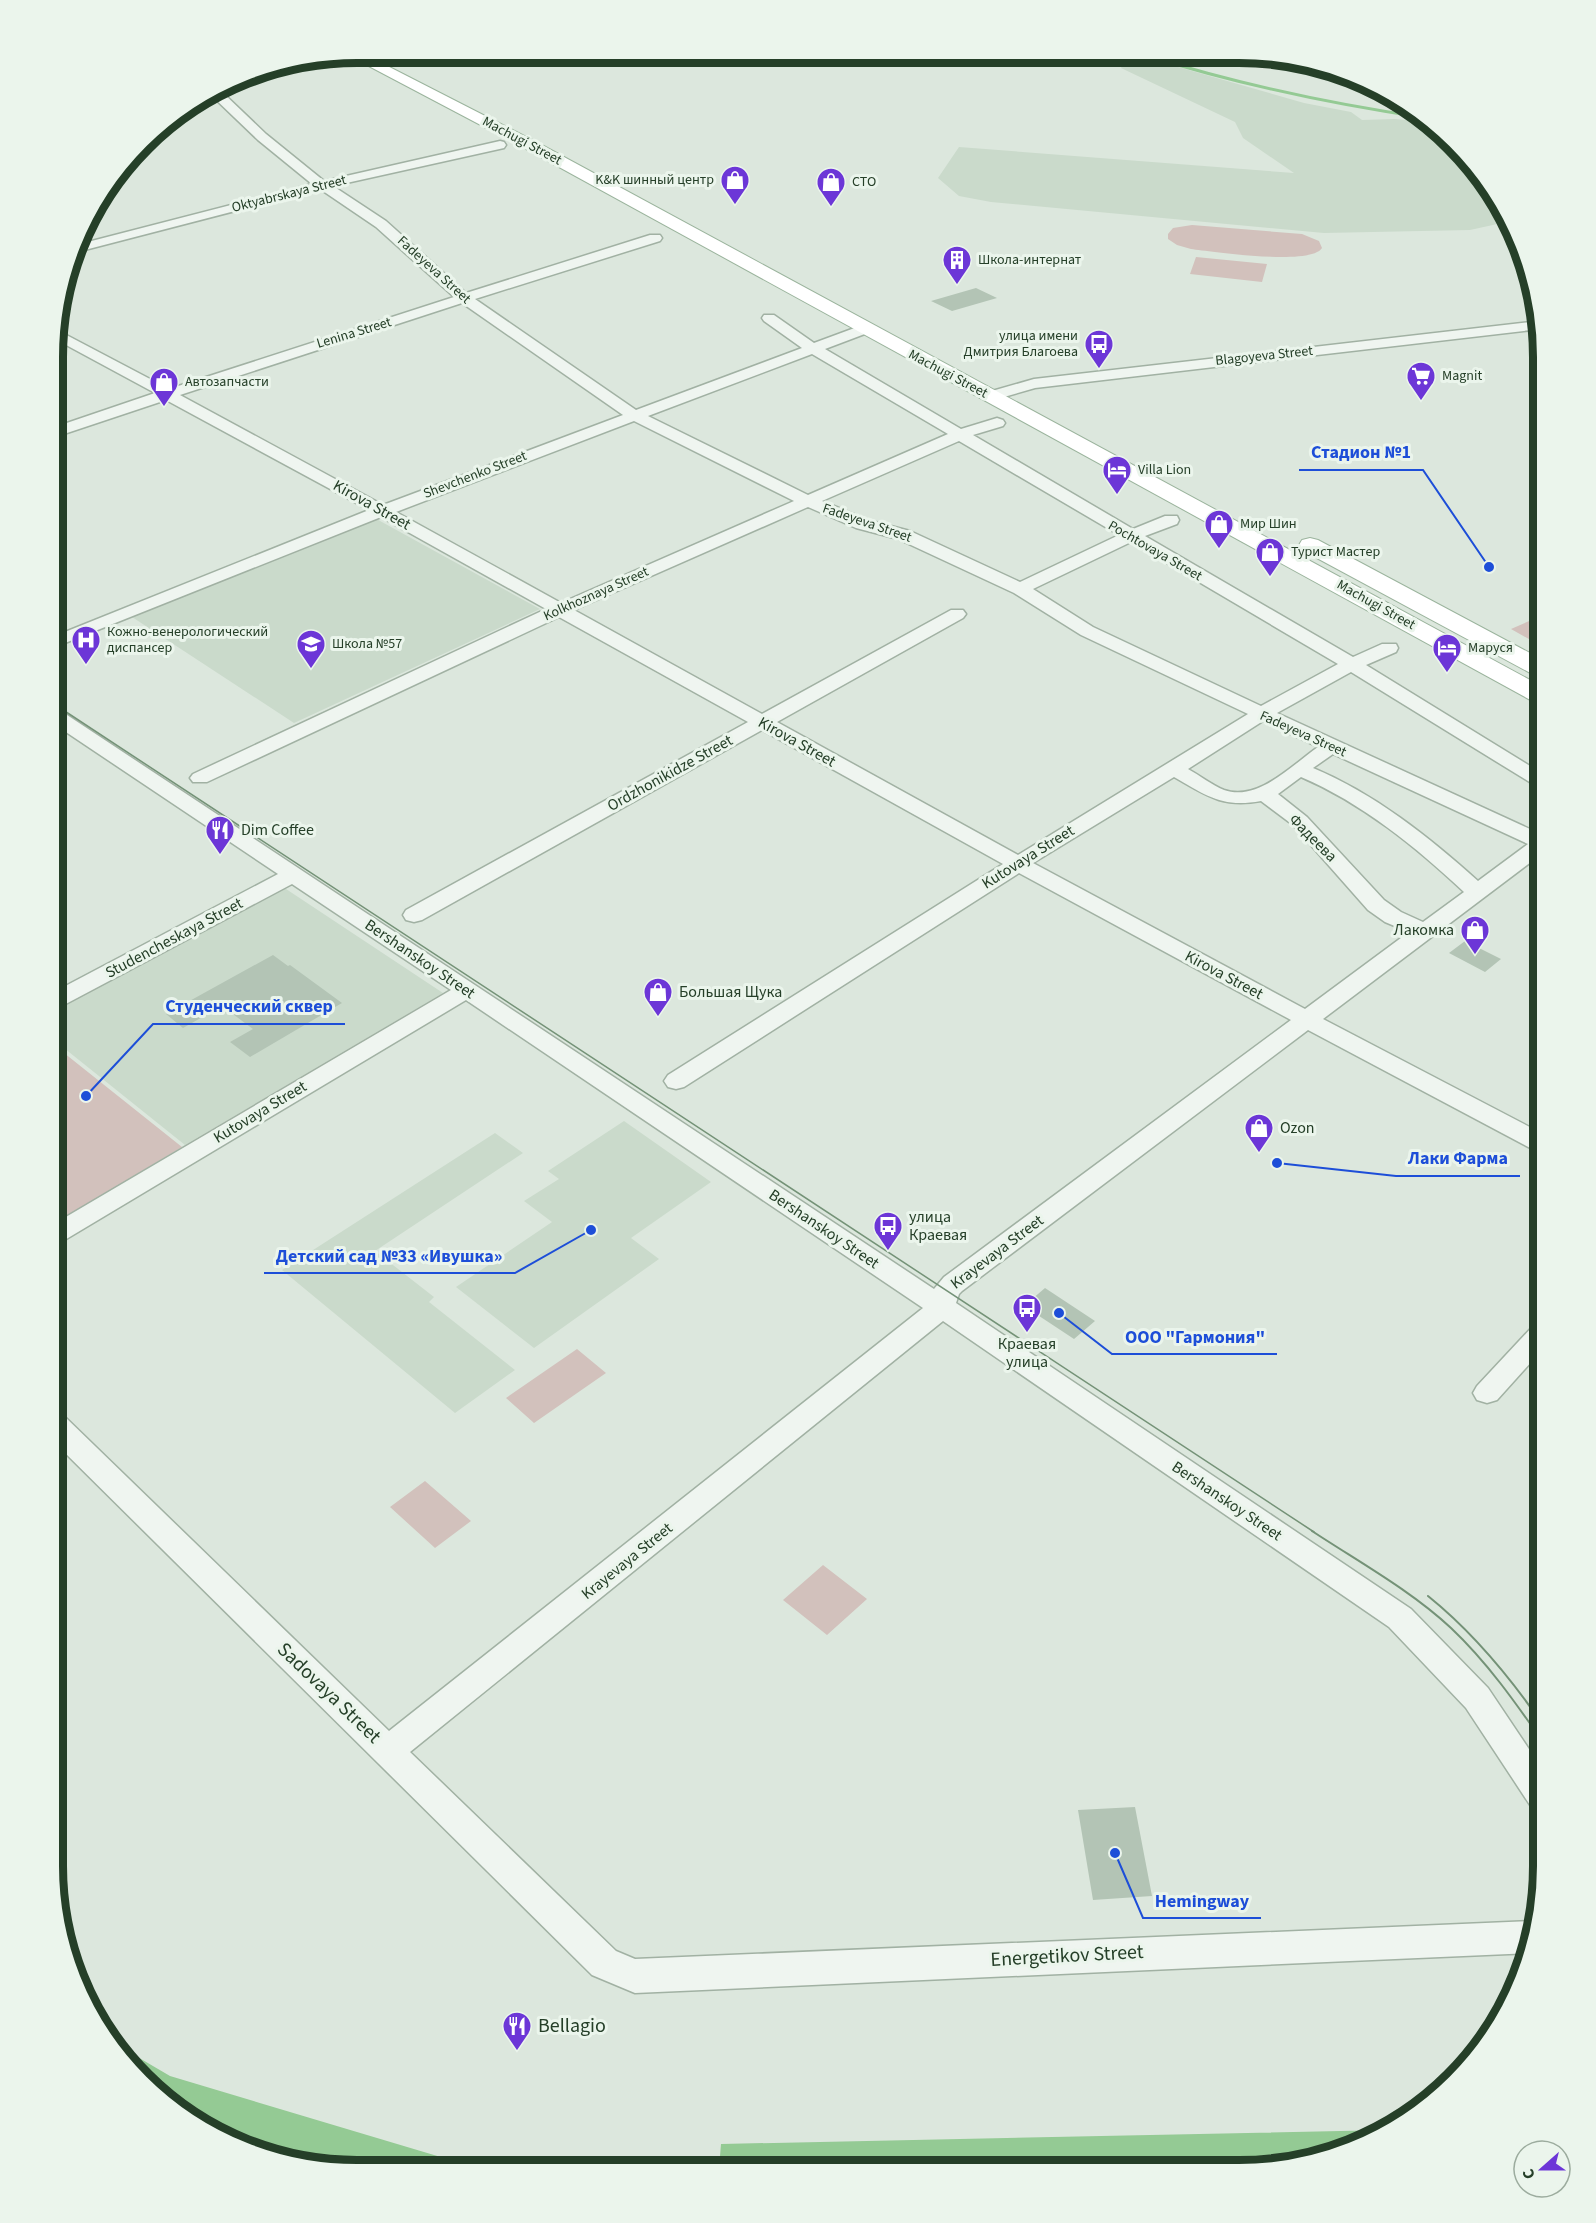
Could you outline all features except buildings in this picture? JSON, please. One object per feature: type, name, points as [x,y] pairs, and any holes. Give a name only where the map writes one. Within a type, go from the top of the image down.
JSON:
[{"type":"main road","name":"Machugi Street","points":[[372,63],[524,141],[865,329],[994,387],[1533,691]]},
{"type":"main road","name":"Machugi Street","points":[[400,63],[545,136],[776,260]]},
{"type":"main road","points":[[777,280],[796,281],[802,277],[800,273]]},
{"type":"main road","name":"Machugi Street","points":[[994,387],[1017,388],[1044,402]]},
{"type":"main road","points":[[1115,441],[1157,463]]},
{"type":"main road","name":"Machugi Street","points":[[1293,536],[1533,665]]},
{"type":"street","name":"Fadeyeva Street","points":[[220,97],[262,137],[322,185],[381,224],[465,299],[633,415],[807,501],[862,524],[904,535],[1020,589],[1087,631],[1260,715],[1533,838]]},
{"type":"street","name":"Oktyabrskaya Street","points":[[84,247],[322,185],[500,145]]},
{"type":"street","name":"Lenina Street","points":[[63,429],[299,350],[655,238]]},
{"type":"street","name":"Pochtovaya Street","points":[[769,318],[812,348],[1350,663],[1533,776]]},
{"type":"street","name":"Blagoyeva Street","points":[[1017,388],[1281,354],[1531,326]]},
{"type":"street","name":"Shevchenko Street","points":[[63,639],[382,511],[865,329]]},
{"type":"street","name":"Kirova Street","points":[[64,338],[382,511],[1017,863],[1533,1139]]},
{"type":"street","name":"Kolkhoznaya Street","points":[[200,778],[559,610],[961,434],[997,423]]},
{"type":"street","points":[[1020,589],[1130,536],[1171,520]]},
{"type":"street","name":"Ordzhonikidze Street","points":[[414,915],[957,614]]},
{"type":"street","name":"Kutovaya Street","points":[[676,1081],[1017,863],[1260,715],[1350,663],[1389,648]]},
{"type":"street","name":"Bershanskoy Street","points":[[63,721],[942,1307],[1400,1618],[1477,1698],[1533,1783]]},
{"type":"street","points":[[1174,769],[1216,794],[1239,799],[1265,794],[1330,746]]},
{"type":"street","points":[[1300,770],[1339,786],[1431,850],[1477,892]]},
{"type":"street","name":"Фадеева","points":[[1265,794],[1300,821],[1376,904],[1393,917],[1424,931]]},
{"type":"street","name":"Krayevaya Street","points":[[388,1751],[942,1307],[946,1289],[1533,850]]},
{"type":"street","name":"Studencheskaya Street","points":[[63,996],[294,874]]},
{"type":"street","name":"Kutovaya Street","points":[[63,1230],[467,990]]},
{"type":"street","points":[[1487,1393],[1533,1343]]},
{"type":"street","name":"Sadovaya Street","points":[[63,1433],[604,1963]]},
{"type":"street","name":"Energetikov Street","points":[[604,1963],[635,1976],[1524,1937]]},
{"type":"shaded area","points":[[1124,63],[1164,63],[1304,103],[1351,112],[1362,120],[1413,121],[1433,136],[1460,163],[1501,223],[1470,230],[1324,233],[991,202],[959,196],[938,178],[959,147],[1294,173],[1243,138],[1235,122],[1121,68]]},
{"type":"shaded area","points":[[1192,225],[1302,234],[1319,241],[1322,248],[1314,253],[1300,256],[1261,256],[1191,249],[1177,245],[1168,239],[1168,234],[1173,228]]},
{"type":"shaded area","points":[[1196,257],[1267,264],[1262,282],[1190,274]]},
{"type":"shaded area","name":"Школа №57","points":[[371,516],[540,609],[294,723],[129,615]]},
{"type":"shaded area","points":[[1533,619],[1533,641],[1511,629]]},
{"type":"shaded area","points":[[283,887],[443,993],[185,1145],[63,1047],[63,1003]]},
{"type":"shaded area","points":[[63,1052],[182,1147],[63,1219]]},
{"type":"shaded area","points":[[624,1121],[711,1182],[631,1238],[659,1259],[534,1348],[456,1287],[552,1222],[524,1201],[559,1179],[548,1171]]},
{"type":"shaded area","points":[[495,1133],[523,1153],[375,1251],[434,1297],[429,1302],[515,1370],[455,1413],[282,1270]]},
{"type":"shaded area","points":[[577,1349],[606,1373],[534,1423],[506,1398]]},
{"type":"shaded area","points":[[425,1481],[471,1521],[435,1548],[390,1507]]},
{"type":"shaded area","points":[[823,1565],[867,1599],[827,1635],[783,1600]]},
{"type":"shaded area","points":[[130,2053],[170,2076],[444,2158],[444,2160],[338,2159],[281,2150],[244,2138],[210,2121],[178,2099],[149,2074]]},
{"type":"shaded area","points":[[1368,2130],[1315,2150],[1277,2157],[1239,2160],[720,2160],[721,2144]]},
{"type":"waterway","points":[[1173,63],[1284,92],[1404,114]]},
{"type":"tram line","points":[[63,710],[1314,1532]]},
{"type":"tram line","points":[[1312,1531],[1401,1589],[1451,1628],[1489,1668],[1533,1728]]},
{"type":"tram line","points":[[1428,1596],[1461,1625],[1490,1656],[1533,1711]]},
{"type":"place","name":"K&K шинный центр","points":[[735,206]]},
{"type":"place","name":"СТО","points":[[831,208]]},
{"type":"place","name":"Школа-интернат","points":[[957,286]]},
{"type":"place","name":"улица имени Дмитрия Благоева","points":[[1099,370]]},
{"type":"place","name":"Magnit","points":[[1421,402]]},
{"type":"place","name":"Автозапчасти","points":[[164,408]]},
{"type":"place","name":"Villa Lion","points":[[1117,496]]},
{"type":"place","name":"Мир Шин","points":[[1219,550]]},
{"type":"place","name":"Стадион №1","points":[[1489,567]]},
{"type":"place","name":"Турист Мастер","points":[[1270,578]]},
{"type":"place","name":"Кожно-венерологический диспансер","points":[[86,666]]},
{"type":"place","name":"Школа №57","points":[[311,670]]},
{"type":"place","name":"Маруся","points":[[1447,674]]},
{"type":"place","name":"Dim Coffee","points":[[220,856]]},
{"type":"place","name":"Лакомка","points":[[1475,956]]},
{"type":"place","name":"Большая Щука","points":[[658,1018]]},
{"type":"place","name":"Студенческий сквер","points":[[86,1096]]},
{"type":"place","name":"Ozon","points":[[1259,1154]]},
{"type":"place","name":"Лаки Фарма","points":[[1277,1163]]},
{"type":"place","name":"Детский сад №33 «Ивушка»","points":[[591,1230]]},
{"type":"place","name":"улица Краевая","points":[[888,1252]]},
{"type":"place","name":"ООО \"Гармония\"","points":[[1059,1313]]},
{"type":"place","name":"Краевая улица","points":[[1027,1334]]},
{"type":"place","name":"Hemingway","points":[[1115,1853]]},
{"type":"place","name":"Bellagio","points":[[517,2052]]}]
